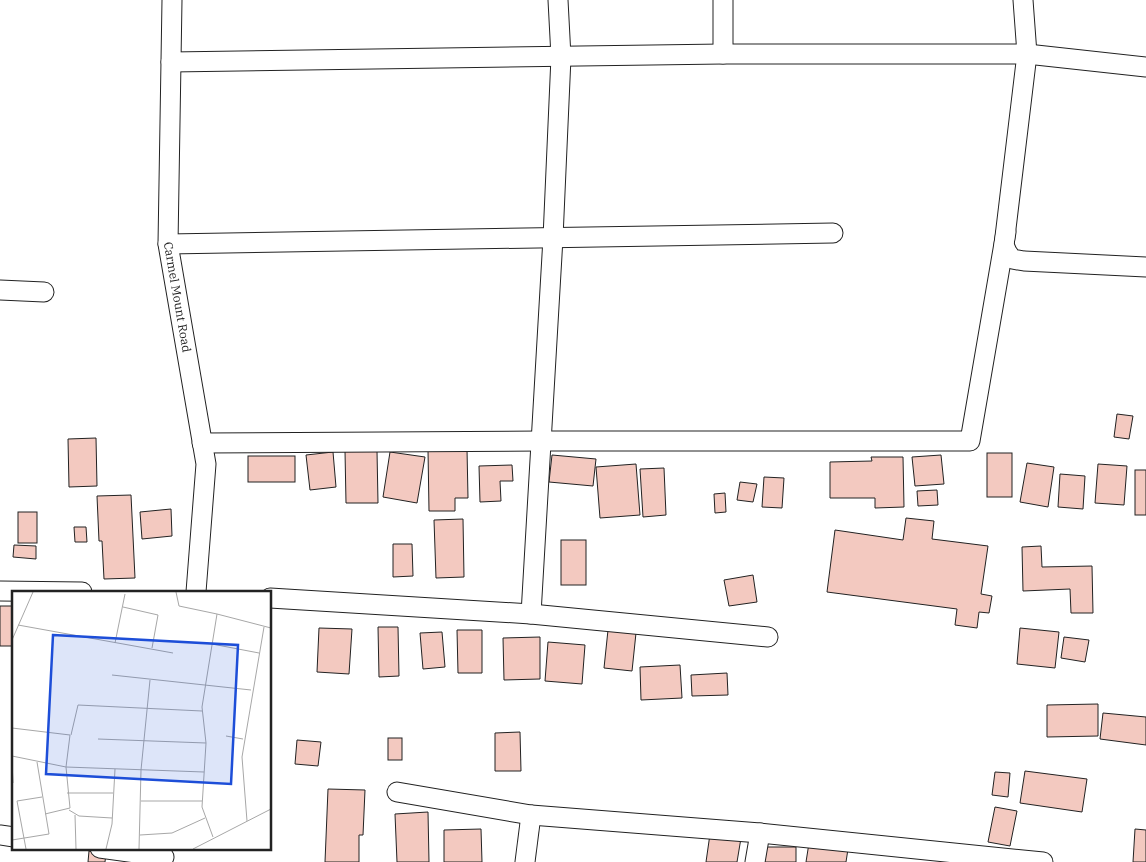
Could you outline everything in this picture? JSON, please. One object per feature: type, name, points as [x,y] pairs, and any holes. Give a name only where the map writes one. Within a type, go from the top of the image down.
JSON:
[{"type":"street","name":"Carmel Mount Road","points":[[172,0],[168,244],[206,464],[196,591]]},
{"type":"street","points":[[531,614],[553,238],[561,57],[558,0]]},
{"type":"street","points":[[722,0],[723,54]]},
{"type":"street","points":[[1023,0],[1027,54],[1004,245],[1007,252],[1012,259],[1024,261],[1146,267]]},
{"type":"street","points":[[171,62],[723,54],[1027,54],[1146,67]]},
{"type":"street","points":[[202,443],[541,440],[970,441],[1006,232]]},
{"type":"street","points":[[168,244],[833,233]]},
{"type":"street","points":[[0,290],[44,292]]},
{"type":"street","points":[[271,598],[531,614],[768,637]]},
{"type":"street","points":[[397,792],[531,815],[760,833],[1043,862]]},
{"type":"street","points":[[525,862],[531,815]]},
{"type":"street","points":[[756,862],[760,833]]},
{"type":"street","points":[[116,850],[164,856]]},
{"type":"building","points":[[1117,414],[1133,416],[1129,439],[1114,437]]},
{"type":"building","points":[[96,438],[97,486],[69,487],[68,439]]},
{"type":"building","points":[[467,449],[468,498],[455,498],[455,511],[429,511],[428,450]]},
{"type":"building","points":[[345,451],[377,451],[378,503],[346,503]]},
{"type":"building","points":[[333,452],[336,487],[310,490],[306,455]]},
{"type":"building","points":[[390,452],[425,457],[417,503],[383,497]]},
{"type":"building","points":[[987,453],[1012,453],[1012,497],[987,497]]},
{"type":"building","points":[[552,455],[596,459],[593,486],[549,482]]},
{"type":"building","points":[[941,455],[944,484],[915,486],[912,457]]},
{"type":"building","points":[[248,456],[295,456],[295,482],[248,482]]},
{"type":"building","points":[[871,457],[903,457],[904,507],[875,508],[875,498],[830,498],[830,462],[872,461]]},
{"type":"building","points":[[1027,463],[1054,467],[1048,507],[1020,502]]},
{"type":"building","points":[[636,464],[640,515],[600,518],[596,467]]},
{"type":"building","points":[[1098,464],[1127,466],[1124,505],[1095,503]]},
{"type":"building","points":[[512,465],[513,481],[500,481],[501,501],[480,502],[479,466]]},
{"type":"building","points":[[664,468],[666,515],[643,517],[640,469]]},
{"type":"building","points":[[1135,470],[1146,470],[1146,515],[1135,515]]},
{"type":"building","points":[[1060,474],[1085,476],[1083,509],[1058,507]]},
{"type":"building","points":[[764,477],[784,478],[782,508],[762,507]]},
{"type":"building","points":[[740,482],[757,484],[753,502],[737,500]]},
{"type":"building","points":[[937,490],[938,505],[918,506],[917,491]]},
{"type":"building","points":[[725,493],[726,512],[715,513],[714,494]]},
{"type":"building","points":[[131,495],[135,578],[104,579],[102,541],[99,541],[97,496]]},
{"type":"building","points":[[171,509],[172,536],[142,539],[140,512]]},
{"type":"building","points":[[18,512],[37,512],[37,543],[18,543]]},
{"type":"building","points":[[906,518],[934,521],[932,539],[988,546],[981,594],[992,596],[989,613],[979,612],[977,628],[955,625],[957,609],[827,592],[835,530],[903,540]]},
{"type":"building","points":[[463,519],[464,577],[436,578],[434,520]]},
{"type":"building","points":[[74,527],[86,527],[87,542],[75,542]]},
{"type":"building","points":[[561,540],[586,540],[586,585],[561,585]]},
{"type":"building","points":[[393,544],[412,544],[413,576],[393,577]]},
{"type":"building","points":[[14,545],[36,546],[36,559],[13,557]]},
{"type":"building","points":[[1041,546],[1042,567],[1092,566],[1093,613],[1071,613],[1070,589],[1023,591],[1022,547]]},
{"type":"building","points":[[753,575],[757,602],[729,606],[724,580]]},
{"type":"building","points":[[0,606],[12,606],[12,646],[0,646]]},
{"type":"building","points":[[378,627],[398,627],[399,676],[379,677]]},
{"type":"building","points":[[319,628],[352,629],[349,674],[317,672]]},
{"type":"building","points":[[1020,628],[1059,632],[1055,668],[1017,664]]},
{"type":"building","points":[[457,630],[482,630],[482,673],[458,673]]},
{"type":"building","points":[[608,630],[636,633],[632,671],[604,668]]},
{"type":"building","points":[[442,632],[445,667],[423,669],[420,633]]},
{"type":"building","points":[[540,637],[540,679],[504,680],[503,638]]},
{"type":"building","points":[[1064,637],[1089,640],[1085,662],[1061,658]]},
{"type":"building","points":[[548,642],[585,645],[582,684],[545,681]]},
{"type":"building","points":[[680,665],[682,698],[641,700],[640,667]]},
{"type":"building","points":[[727,673],[728,695],[692,696],[691,675]]},
{"type":"building","points":[[1098,704],[1098,736],[1047,737],[1047,705]]},
{"type":"building","points":[[1103,713],[1146,717],[1146,745],[1100,739]]},
{"type":"building","points":[[520,732],[521,771],[495,771],[495,733]]},
{"type":"building","points":[[388,738],[402,738],[402,760],[388,760]]},
{"type":"building","points":[[297,740],[321,742],[318,766],[295,764]]},
{"type":"building","points":[[1025,771],[1087,779],[1082,812],[1020,803]]},
{"type":"building","points":[[995,772],[1010,773],[1008,797],[992,795]]},
{"type":"building","points":[[328,789],[365,790],[363,835],[359,835],[359,862],[325,862]]},
{"type":"building","points":[[995,807],[1017,811],[1010,846],[988,842]]},
{"type":"building","points":[[428,812],[429,862],[397,862],[395,814]]},
{"type":"building","points":[[481,829],[482,862],[444,862],[444,830]]},
{"type":"building","points":[[1135,829],[1146,830],[1146,862],[1133,862]]},
{"type":"building","points":[[710,834],[741,838],[737,862],[706,862]]},
{"type":"building","points":[[809,843],[848,849],[846,862],[806,862]]},
{"type":"building","points":[[761,847],[796,847],[796,862],[761,862]]},
{"type":"building","points":[[89,851],[106,853],[105,862],[88,862]]}]
